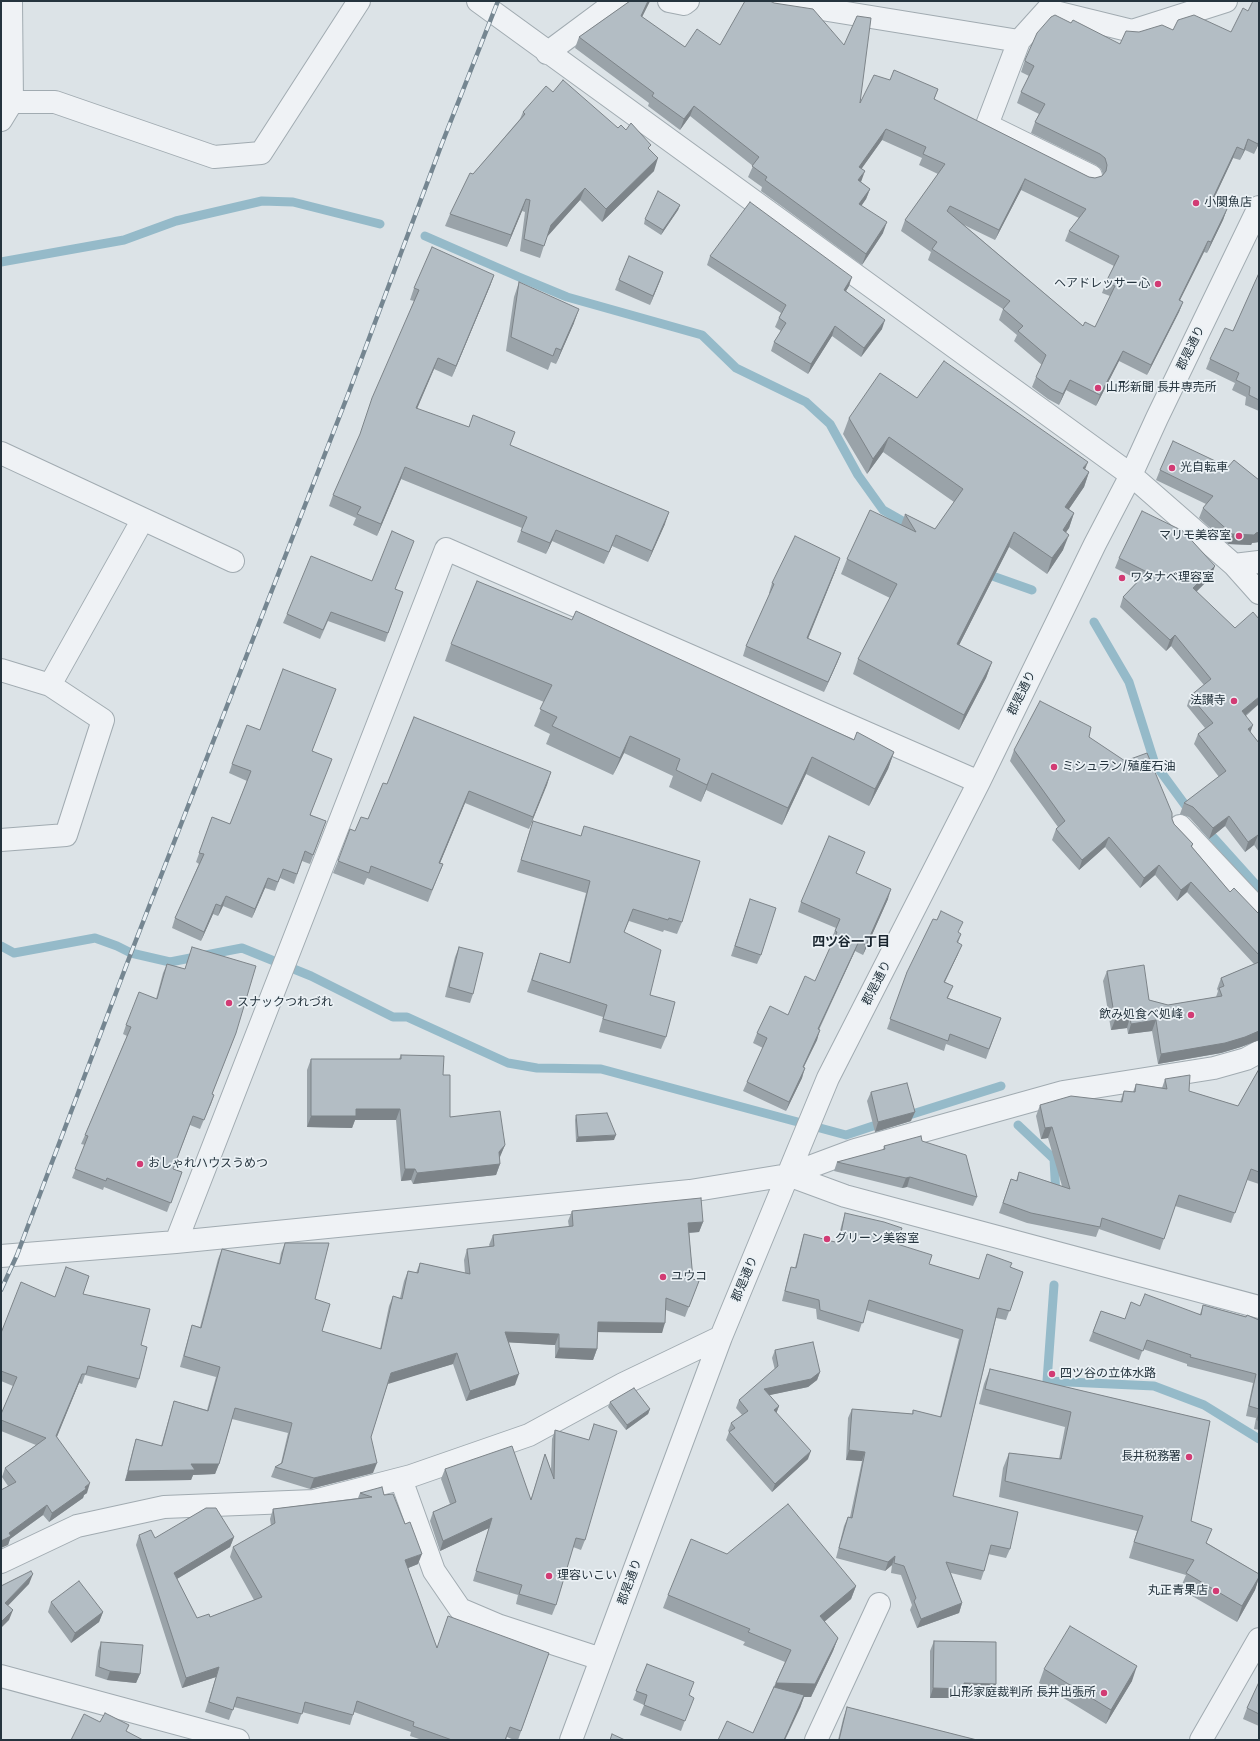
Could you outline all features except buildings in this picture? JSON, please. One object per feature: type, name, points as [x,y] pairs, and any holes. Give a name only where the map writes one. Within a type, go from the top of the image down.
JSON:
[{"type":"street","points":[[11,1],[6,111],[55,102],[214,157],[261,154],[359,1]]},
{"type":"street","points":[[478,1],[547,53],[1131,475],[1234,565],[1259,593]]},
{"type":"street","points":[[547,53],[617,1]]},
{"type":"street","points":[[669,1],[684,4],[688,1]]},
{"type":"street","points":[[772,1],[1019,41]]},
{"type":"street","points":[[1090,176],[988,125],[1019,41],[1047,10],[1132,31],[1226,1]]},
{"type":"street","name":"郡是通り","points":[[571,1740],[721,1337],[828,1078],[1131,475],[1259,207]]},
{"type":"street","points":[[1,453],[233,561]]},
{"type":"street","points":[[50,685],[143,519]]},
{"type":"street","points":[[176,1242],[446,549],[978,782]]},
{"type":"street","points":[[1234,565],[1259,562]]},
{"type":"street","points":[[1,670],[50,685],[103,720],[66,835],[1,840]]},
{"type":"street","points":[[1180,826],[1259,910]]},
{"type":"street","points":[[1,1256],[176,1242],[690,1191],[788,1175],[855,1150],[1064,1092],[1214,1068],[1246,1059],[1259,1052]]},
{"type":"street","points":[[788,1175],[845,1196],[1259,1307]]},
{"type":"street","points":[[1,1562],[77,1526],[164,1507],[314,1500],[401,1479],[529,1435],[622,1384],[721,1337]]},
{"type":"street","points":[[401,1479],[434,1570],[460,1609],[500,1626],[601,1659]]},
{"type":"street","points":[[816,1740],[879,1604]]},
{"type":"street","points":[[1201,1740],[1259,1640]]},
{"type":"street","points":[[1,1676],[238,1740]]},
{"type":"waterway","points":[[1,262],[124,240],[176,221],[262,201],[293,202],[380,224]]},
{"type":"waterway","points":[[425,236],[567,297],[702,335],[736,368],[806,402],[830,424],[858,475],[883,510],[913,527]]},
{"type":"waterway","points":[[984,573],[1032,590]]},
{"type":"waterway","points":[[1094,622],[1129,682],[1155,764],[1191,813]]},
{"type":"waterway","points":[[1204,827],[1259,888]]},
{"type":"waterway","points":[[1,946],[14,953],[95,938],[131,953],[170,962],[242,948],[311,976],[393,1017],[407,1017],[508,1063],[537,1068],[601,1069],[846,1135],[885,1122]]},
{"type":"waterway","points":[[903,1117],[1001,1086]]},
{"type":"waterway","points":[[1018,1125],[1054,1159],[1056,1196]]},
{"type":"waterway","points":[[1054,1285],[1047,1381],[1154,1386],[1204,1405],[1259,1439]]},
{"type":"railway","points":[[1,1290],[17,1255],[131,953],[349,392],[441,146],[498,1]]},
{"type":"place","name":"小関魚店","points":[[1196,203]]},
{"type":"place","name":"ヘアドレッサー心","points":[[1158,284]]},
{"type":"place","name":"山形新聞 長井専売所","points":[[1098,388]]},
{"type":"place","name":"光自転車","points":[[1172,468]]},
{"type":"place","name":"マリモ美容室","points":[[1239,536]]},
{"type":"place","name":"ワタナベ理容室","points":[[1122,578]]},
{"type":"place","name":"法讃寺","points":[[1234,701]]},
{"type":"place","name":"ミシュラン/殖産石油","points":[[1054,767]]},
{"type":"place","name":"スナックつれづれ","points":[[229,1003]]},
{"type":"place","name":"飲み処食べ処峰","points":[[1191,1015]]},
{"type":"place","name":"おしゃれハウスうめつ","points":[[140,1164]]},
{"type":"place","name":"グリーン美容室","points":[[827,1239]]},
{"type":"place","name":"ユウコ","points":[[663,1277]]},
{"type":"place","name":"四ツ谷の立体水路","points":[[1052,1374]]},
{"type":"place","name":"長井税務署","points":[[1189,1457]]},
{"type":"place","name":"理容いこい","points":[[549,1576]]},
{"type":"place","name":"丸正青果店","points":[[1216,1591]]},
{"type":"place","name":"山形家庭裁判所 長井出張所","points":[[1104,1693]]},
{"type":"district","name":"四ツ谷一丁目","points":[[851,942]]}]
